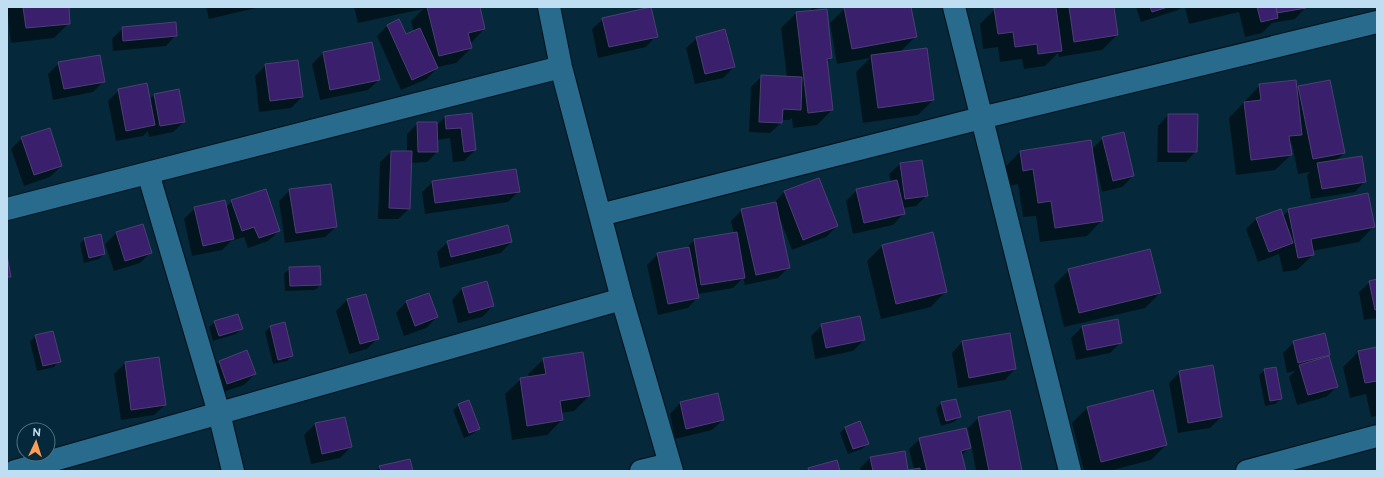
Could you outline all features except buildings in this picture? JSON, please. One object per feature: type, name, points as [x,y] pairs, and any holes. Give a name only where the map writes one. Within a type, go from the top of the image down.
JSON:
[{"type":"street","points":[[549,7],[560,67],[622,298],[671,467],[641,471]]},
{"type":"street","points":[[954,7],[1070,471]]},
{"type":"street","points":[[600,215],[981,118],[1377,22]]},
{"type":"street","points":[[7,209],[560,67]]},
{"type":"street","points":[[148,173],[219,413],[233,471]]},
{"type":"street","points":[[15,471],[622,298]]},
{"type":"street","points":[[1247,471],[1377,436]]}]
